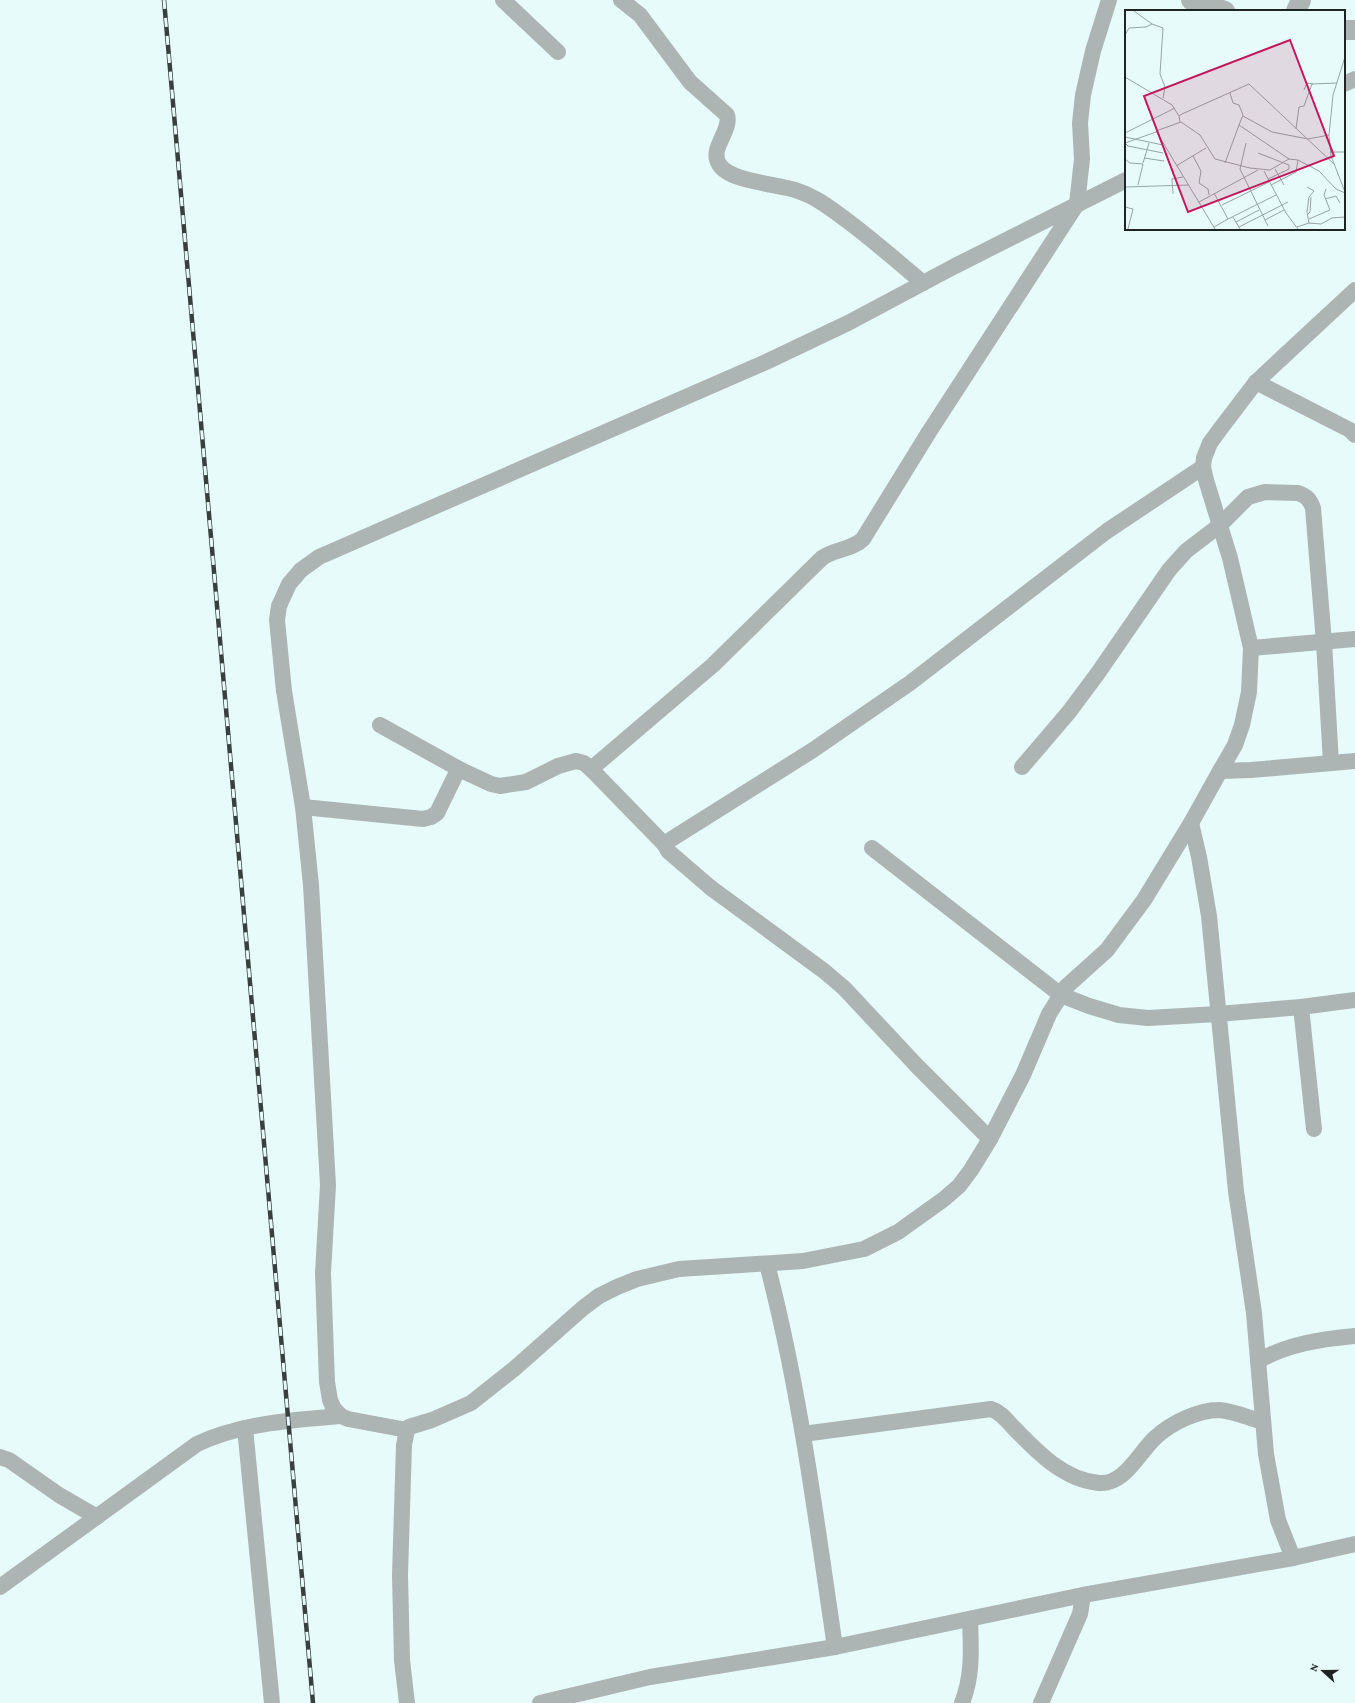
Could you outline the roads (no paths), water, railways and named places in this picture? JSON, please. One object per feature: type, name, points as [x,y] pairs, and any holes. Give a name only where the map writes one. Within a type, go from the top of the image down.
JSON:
[{"type":"street","points":[[503,0],[558,52]]},
{"type":"street","points":[[621,0],[640,15],[690,82],[727,115],[728,121],[716,154],[716,159],[719,166],[728,172],[745,179],[798,191],[813,197],[867,235],[923,283]]},
{"type":"street","points":[[591,769],[713,665],[822,558],[863,540],[906,468],[1077,204],[1082,160],[1080,123],[1083,95],[1093,51],[1109,0]]},
{"type":"street","points":[[1191,0],[1222,10]]},
{"type":"street","points":[[1296,10],[1301,0]]},
{"type":"street","points":[[1345,83],[1355,78]]},
{"type":"street","points":[[407,1430],[348,1419],[341,1416],[334,1409],[330,1400],[327,1382],[323,1273],[329,1195],[311,885],[303,807],[289,727],[277,620],[279,606],[289,584],[311,562],[319,557],[359,538],[766,362],[848,323],[923,283],[1058,216],[1077,204],[1125,180]]},
{"type":"street","points":[[407,1703],[402,1660],[400,1575],[404,1445],[407,1430],[412,1426],[432,1420],[471,1403],[583,1308],[599,1296],[617,1287],[637,1279],[678,1269],[803,1261],[864,1249],[898,1232],[944,1199],[959,1186],[971,1170],[990,1139],[1023,1075],[1049,1014],[1072,981],[1107,950],[1144,900],[1191,823],[1235,745],[1244,720],[1249,692],[1251,648],[1230,558],[1203,467],[1206,452],[1215,435],[1256,382],[1355,290]]},
{"type":"street","points":[[1256,382],[1350,430],[1355,435]]},
{"type":"street","points":[[665,845],[670,840],[812,750],[910,683],[1107,531],[1203,467]]},
{"type":"street","points":[[1022,767],[1069,712],[1098,673],[1169,570],[1186,551],[1220,526],[1241,503],[1253,494],[1265,492],[1298,493],[1308,498],[1313,508],[1324,642],[1331,764]]},
{"type":"street","points":[[1251,648],[1355,639]]},
{"type":"street","points":[[380,725],[461,770],[491,784],[500,786],[526,782],[558,766],[576,762],[584,764],[591,769],[665,845],[668,851],[711,888],[824,971],[844,988],[918,1067],[990,1139]]},
{"type":"street","points":[[1220,771],[1251,770],[1355,761]]},
{"type":"street","points":[[303,807],[402,818],[428,818],[437,813],[456,774],[461,770]]},
{"type":"street","points":[[1191,823],[1199,857],[1208,916],[1236,1191],[1254,1313],[1263,1422],[1271,1486],[1278,1520],[1293,1558]]},
{"type":"street","points":[[872,848],[1061,995],[1089,1006],[1119,1014],[1148,1018],[1167,1018],[1301,1007],[1355,1000]]},
{"type":"street","points":[[1301,1007],[1314,1129]]},
{"type":"street","points":[[767,1264],[778,1305],[803,1434],[835,1647]]},
{"type":"street","points":[[1258,1361],[1275,1352],[1308,1342],[1355,1336]]},
{"type":"street","points":[[803,1434],[990,1410],[1001,1415],[1033,1447],[1061,1470],[1079,1479],[1100,1483],[1109,1482],[1121,1476],[1156,1437],[1166,1429],[1193,1415],[1218,1410],[1263,1422]]},
{"type":"street","points":[[0,1587],[198,1444],[215,1436],[245,1428],[288,1420],[341,1416]]},
{"type":"street","points":[[245,1428],[272,1703]]},
{"type":"street","points":[[0,1457],[9,1460],[59,1495],[97,1517]]},
{"type":"street","points":[[540,1703],[567,1700],[650,1677],[835,1647],[970,1620],[1083,1595],[1293,1558],[1355,1544]]},
{"type":"street","points":[[1041,1703],[1078,1620],[1083,1595]]},
{"type":"street","points":[[962,1703],[968,1685],[972,1659],[970,1620]]},
{"type":"railway","points":[[164,0],[313,1703]]}]
